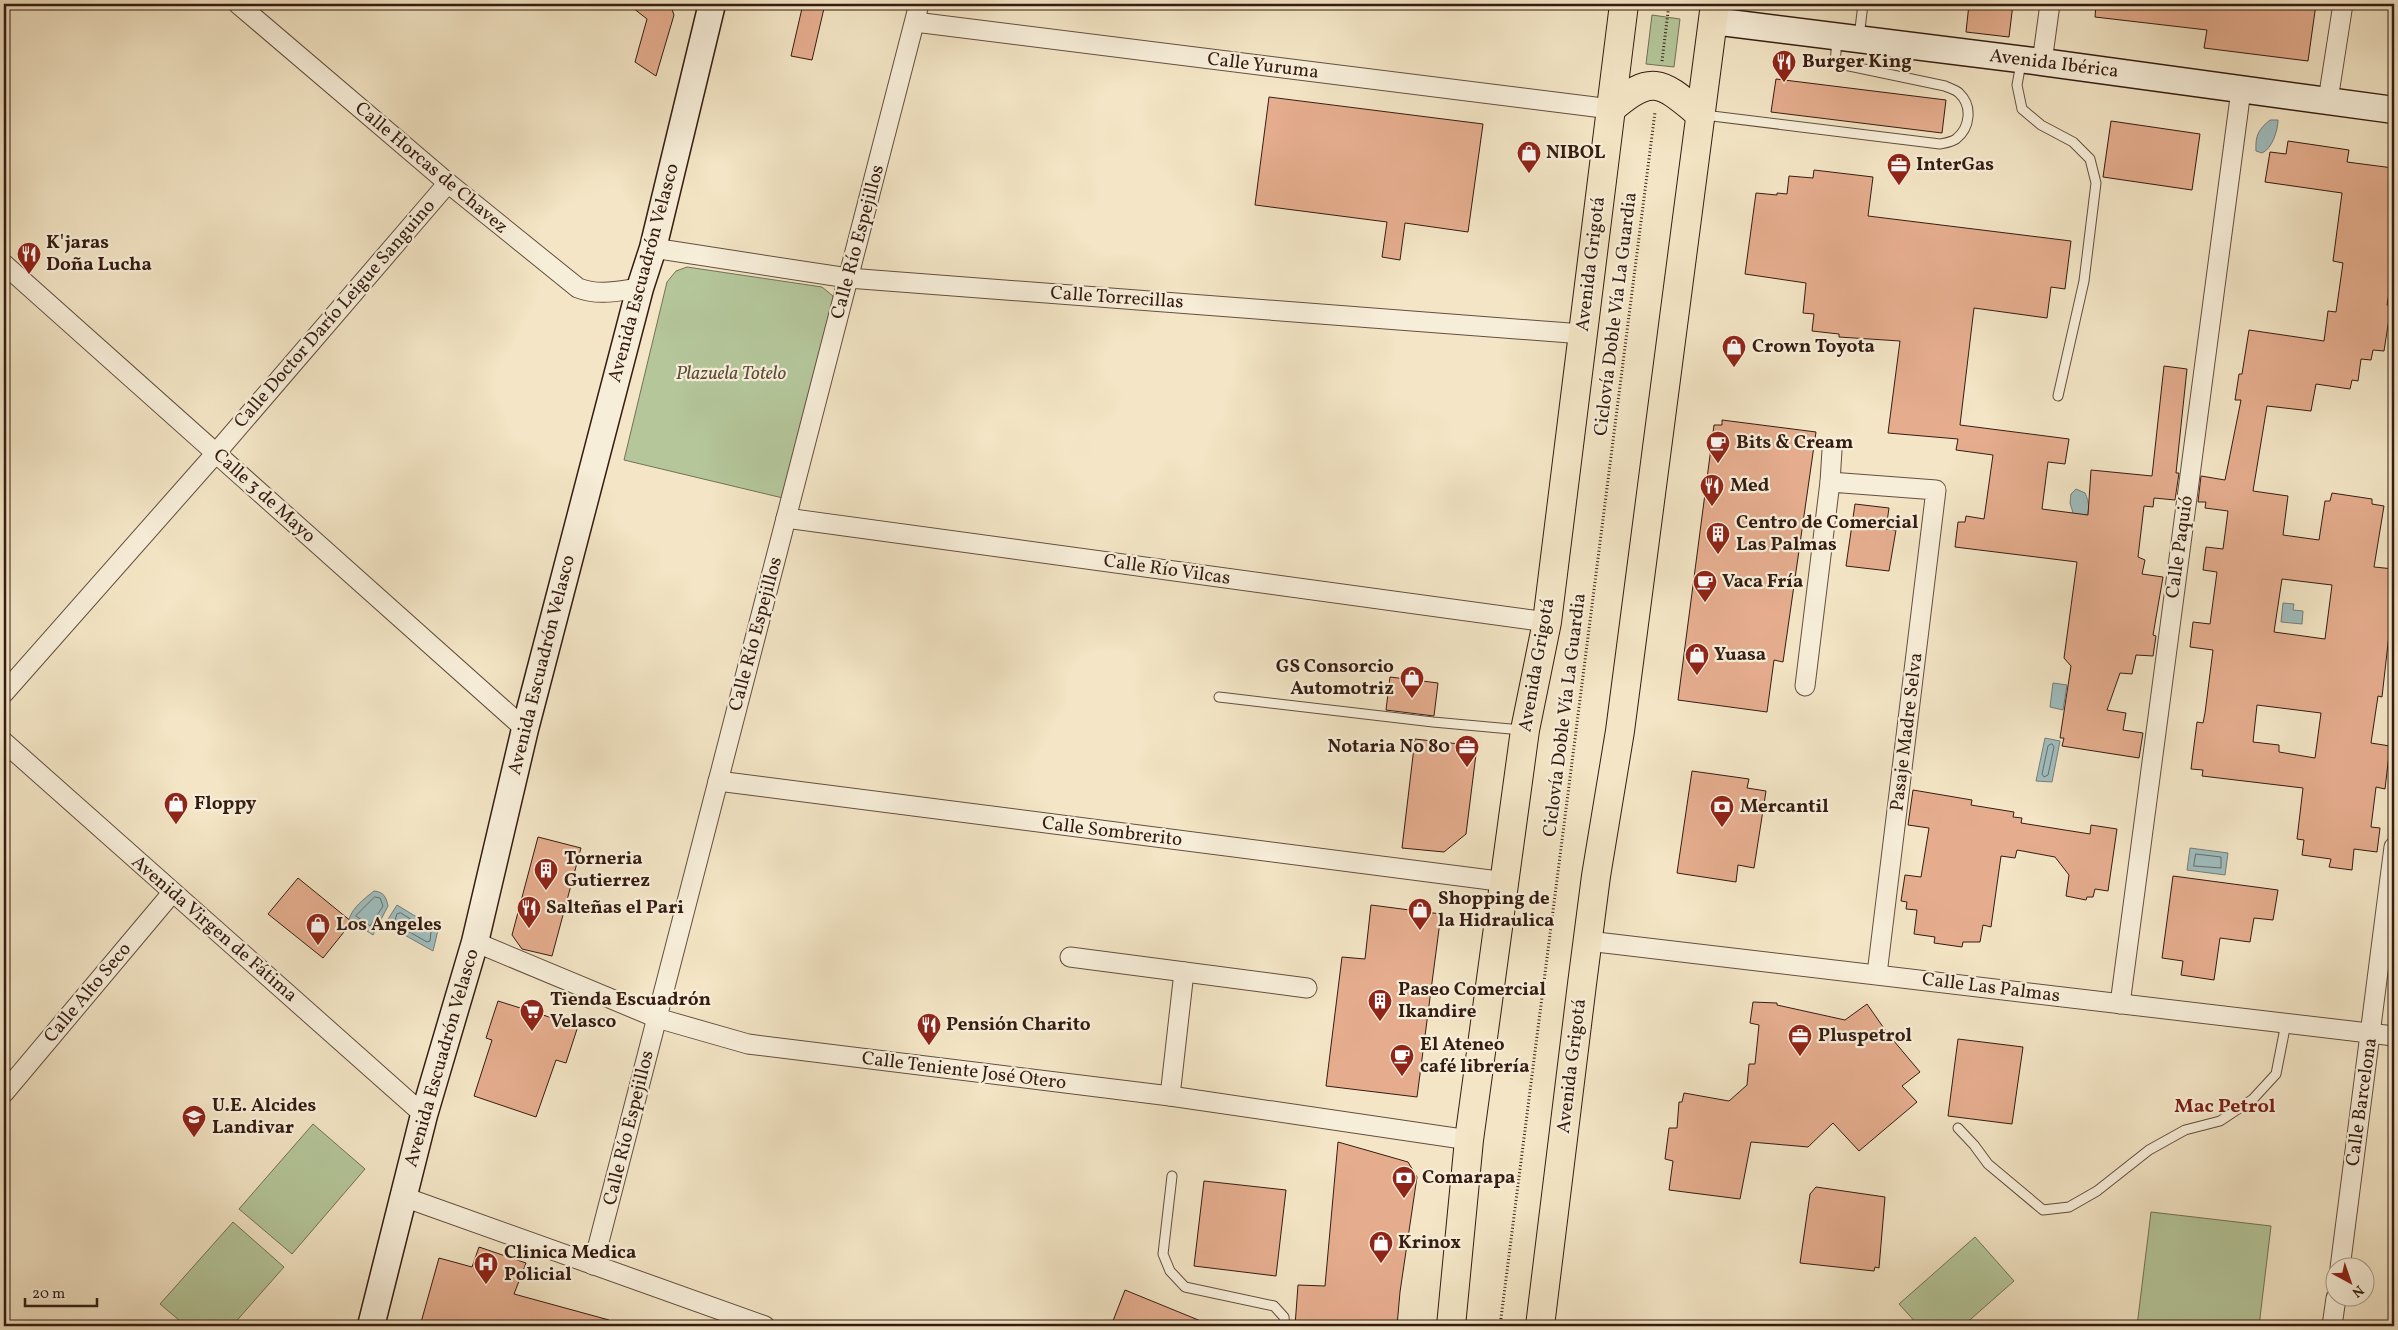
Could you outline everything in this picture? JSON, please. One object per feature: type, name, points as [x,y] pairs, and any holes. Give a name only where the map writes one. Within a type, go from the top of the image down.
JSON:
[{"type":"main road","name":"Avenida Grigotá","points":[[1451,1326],[1469,1140],[1506,882],[1525,730],[1547,622],[1624,4]]},
{"type":"main road","name":"Avenida Grigotá","points":[[1540,1326],[1588,941],[1620,731],[1674,304],[1714,12]]},
{"type":"main road","points":[[1611,109],[1642,87],[1659,85],[1677,94],[1701,115]]},
{"type":"street","name":"Calle Horcas de Chavez","points":[[238,4],[448,183],[578,288],[591,293],[640,288]]},
{"type":"street","name":"Calle Río Espejillos","points":[[593,1265],[920,4]]},
{"type":"street","points":[[2032,61],[2050,4]]},
{"type":"street","points":[[2328,100],[2343,4]]},
{"type":"street","name":"Avenida Escuadrón Velasco","points":[[371,1326],[424,1115],[475,942],[525,729],[640,288],[653,248],[708,6]]},
{"type":"street","name":"Avenida Ibérica","points":[[1714,12],[1848,39],[2032,61],[2394,110]]},
{"type":"street","name":"Calle Yuruma","points":[[915,22],[1611,109]]},
{"type":"street","name":"Calle Paquió","points":[[2120,1004],[2240,90]]},
{"type":"street","name":"Calle Doctor Darío Leigue Sanguino","points":[[4,693],[216,453],[448,183]]},
{"type":"street","name":"Calle Torrecillas","points":[[653,248],[848,278],[1582,334]]},
{"type":"street","name":"Calle 3 de Mayo","points":[[4,264],[525,729]]},
{"type":"street","points":[[1805,686],[1830,482],[1832,450]]},
{"type":"street","name":"Pasaje Madre Selva","points":[[1830,482],[1936,490],[1877,974]]},
{"type":"street","name":"Calle Río Vilcas","points":[[786,518],[1547,622]]},
{"type":"street","name":"Avenida Virgen de Fátima","points":[[4,742],[424,1115]]},
{"type":"street","name":"Calle Sombrerito","points":[[718,781],[1506,882]]},
{"type":"street","name":"Calle Barcelona","points":[[2341,1258],[2394,847]]},
{"type":"street","name":"Calle Alto Seco","points":[[4,1093],[172,893]]},
{"type":"street","name":"Calle Las Palmas","points":[[1588,941],[2394,1036]]},
{"type":"street","name":"Calle Teniente José Otero","points":[[475,942],[657,1018],[748,1044],[1170,1096],[1469,1140]]},
{"type":"street","points":[[1070,957],[1307,988]]},
{"type":"street","points":[[1170,1096],[1184,972]]},
{"type":"street","points":[[404,1196],[593,1265],[727,1320],[765,1326]]},
{"type":"street","points":[[2332,1326],[2335,1308]]},
{"type":"lane","points":[[1701,115],[1940,144],[1954,141],[1962,132],[1969,119],[1968,104],[1959,93],[1945,86],[1835,63],[1863,4]]},
{"type":"lane","points":[[2032,61],[2017,84],[2022,110],[2041,124],[2073,142],[2090,159],[2096,183],[2084,281],[2058,396]]},
{"type":"lane","points":[[1219,696],[1433,722],[1525,730]]},
{"type":"lane","points":[[1958,1128],[1988,1164],[2043,1210],[2069,1207],[2097,1190],[2150,1150],[2186,1130],[2220,1121],[2253,1099],[2276,1074],[2286,1023]]},
{"type":"lane","points":[[1172,1176],[1163,1254],[1170,1271],[1185,1287],[1274,1306],[1284,1317],[1285,1326]]},
{"type":"path","points":[[1661,66],[1670,4]]},
{"type":"path","name":"Ciclovía Doble Vía La Guardia","points":[[1500,1326],[1656,108]]},
{"type":"green space","points":[[1652,15],[1680,19],[1674,67],[1646,64]]},
{"type":"green space","name":"Plazuela Totelo","points":[[687,267],[822,287],[833,296],[835,308],[787,499],[624,460],[667,282],[676,271]]},
{"type":"green space","points":[[313,1124],[365,1169],[292,1254],[239,1209]]},
{"type":"green space","points":[[2151,1212],[2271,1226],[2259,1326],[2137,1326]]},
{"type":"green space","points":[[233,1222],[284,1267],[232,1326],[186,1326],[160,1304]]},
{"type":"green space","points":[[1975,1237],[2014,1281],[1963,1326],[1919,1326],[1899,1304]]},
{"type":"water","points":[[2270,120],[2278,120],[2274,139],[2266,151],[2262,153],[2256,151],[2258,133]]},
{"type":"water","points":[[2076,489],[2085,493],[2088,500],[2089,506],[2084,519],[2075,519],[2070,503],[2071,494]]},
{"type":"water","points":[[2283,603],[2294,604],[2293,610],[2303,611],[2302,624],[2281,622]]},
{"type":"water","points":[[2053,683],[2067,685],[2063,710],[2050,707]]},
{"type":"water","points":[[2045,738],[2060,741],[2052,782],[2036,781]]},
{"type":"water","points":[[2190,848],[2228,853],[2225,875],[2187,870]]},
{"type":"water","points":[[374,891],[384,896],[388,906],[373,935],[349,919],[356,907]]},
{"type":"water","points":[[397,905],[438,930],[433,951],[385,924]]},
{"type":"building","points":[[628,4],[670,4],[674,15],[656,76],[635,62],[647,19]]},
{"type":"building","points":[[803,4],[825,4],[812,60],[791,56]]},
{"type":"building","points":[[1969,4],[2013,4],[2009,37],[1966,32]]},
{"type":"building","points":[[2096,4],[2316,4],[2308,61],[2204,48],[2207,30],[2095,17]]},
{"type":"building","points":[[1776,79],[1946,100],[1942,133],[1771,112]]},
{"type":"building","points":[[1269,97],[1483,124],[1468,232],[1405,223],[1400,260],[1382,257],[1387,222],[1255,205]]},
{"type":"building","points":[[2111,121],[2200,134],[2192,190],[2103,177]]},
{"type":"building","points":[[2288,141],[2349,150],[2347,162],[2393,168],[2391,184],[2394,185],[2394,264],[2387,305],[2391,306],[2384,351],[2373,350],[2371,360],[2361,359],[2358,381],[2352,380],[2350,389],[2316,384],[2311,411],[2267,406],[2253,491],[2288,496],[2283,535],[2319,540],[2325,501],[2330,501],[2332,493],[2372,499],[2372,504],[2384,506],[2374,567],[2394,569],[2394,590],[2382,697],[2378,696],[2371,743],[2390,746],[2385,789],[2376,787],[2371,827],[2380,828],[2377,852],[2354,849],[2352,870],[2329,867],[2331,859],[2302,855],[2304,840],[2297,839],[2303,788],[2202,776],[2203,770],[2191,769],[2197,722],[2203,723],[2205,713],[2213,650],[2190,647],[2193,622],[2210,624],[2217,572],[2203,570],[2206,547],[2223,549],[2228,511],[2205,508],[2206,502],[2198,502],[2201,476],[2225,480],[2241,400],[2235,400],[2239,374],[2242,374],[2249,330],[2324,341],[2328,311],[2336,312],[2343,263],[2333,261],[2342,193],[2265,182],[2270,152],[2286,154]],"holes":[[[2282,579],[2332,585],[2325,639],[2274,632]],[[2257,705],[2321,713],[2315,758],[2279,752],[2279,745],[2253,742]]]},
{"type":"building","points":[[1814,170],[1873,177],[1868,216],[2071,241],[2065,289],[2051,287],[2047,318],[1974,308],[1960,425],[2069,439],[2065,464],[2048,462],[2042,509],[2088,515],[2091,470],[2152,476],[2164,366],[2187,369],[2176,473],[2179,473],[2175,500],[2154,498],[2153,507],[2144,506],[2138,557],[2145,560],[2142,574],[2163,577],[2153,635],[2156,636],[2153,656],[2136,655],[2132,674],[2120,673],[2107,710],[2126,713],[2123,730],[2143,733],[2139,758],[2062,746],[2064,738],[2060,738],[2071,666],[2064,658],[2077,562],[1955,547],[1958,522],[1965,522],[1966,516],[1984,519],[1993,455],[1956,450],[1958,439],[1888,433],[1900,341],[1839,337],[1839,334],[1812,331],[1814,314],[1803,313],[1806,283],[1745,274],[1756,193],[1787,194],[1789,176],[1813,178]]},
{"type":"building","points":[[1722,420],[1816,432],[1783,662],[1774,660],[1767,712],[1678,700],[1714,425],[1722,425]]},
{"type":"building","points":[[1855,504],[1889,508],[1886,529],[1896,530],[1889,571],[1846,566]]},
{"type":"building","name":"GS Consorcio Automotriz","points":[[1390,677],[1438,683],[1434,716],[1386,710]]},
{"type":"building","points":[[1415,739],[1477,746],[1466,834],[1444,852],[1402,848]]},
{"type":"building","name":"Mercantil","points":[[1692,771],[1749,779],[1747,788],[1766,791],[1754,868],[1738,865],[1736,882],[1677,873]]},
{"type":"building","points":[[1913,790],[1972,800],[1971,805],[2014,812],[2013,817],[2022,818],[2021,823],[2090,834],[2091,825],[2117,829],[2108,891],[2095,889],[2093,897],[2087,897],[2086,900],[2066,896],[2069,875],[2055,857],[2017,850],[2015,858],[2001,856],[1991,927],[1983,925],[1980,942],[1963,942],[1962,947],[1934,943],[1935,937],[1914,934],[1917,910],[1906,909],[1907,902],[1901,901],[1905,875],[1921,877],[1929,828],[1908,825]]},
{"type":"building","name":"Torneria Gutierrez","points":[[538,837],[581,848],[552,956],[522,949],[512,935]]},
{"type":"building","points":[[2173,876],[2278,890],[2273,920],[2254,918],[2250,942],[2220,938],[2214,980],[2181,975],[2183,961],[2162,958]]},
{"type":"building","points":[[298,878],[352,922],[323,958],[268,914]]},
{"type":"building","name":"Paseo Comercial Ikandire","points":[[1371,905],[1441,914],[1417,1097],[1326,1086],[1342,957],[1365,959]]},
{"type":"building","points":[[498,1001],[578,1026],[566,1063],[556,1060],[536,1117],[474,1096],[492,1040],[486,1038]]},
{"type":"building","points":[[1753,1002],[1777,1003],[1777,1005],[1845,1020],[1867,1004],[1888,1034],[1920,1072],[1902,1086],[1917,1102],[1859,1151],[1833,1123],[1808,1147],[1751,1142],[1740,1199],[1669,1190],[1673,1161],[1665,1159],[1669,1128],[1677,1128],[1679,1102],[1682,1102],[1684,1093],[1729,1101],[1747,1085],[1749,1064],[1755,1064],[1759,1025],[1750,1023]]},
{"type":"building","points":[[1958,1039],[2023,1047],[2012,1124],[1948,1116]]},
{"type":"building","points":[[1338,1142],[1408,1162],[1417,1177],[1400,1292],[1397,1326],[1295,1326],[1298,1285],[1325,1286]]},
{"type":"building","points":[[1204,1181],[1286,1190],[1276,1276],[1194,1266]]},
{"type":"building","points":[[1816,1187],[1885,1197],[1879,1268],[1875,1267],[1874,1271],[1800,1263],[1810,1194]]},
{"type":"building","name":"Clinica Medica Policial","points":[[479,1247],[526,1263],[514,1294],[609,1320],[608,1326],[420,1326],[439,1258],[472,1267]]},
{"type":"building","points":[[1125,1290],[1213,1326],[1111,1326]]},
{"type":"place","name":"Burger King","points":[[1784,83]]},
{"type":"place","name":"NIBOL","points":[[1529,174]]},
{"type":"place","name":"InterGas","points":[[1899,186]]},
{"type":"place","name":"K'jaras Doña Lucha","points":[[29,275]]},
{"type":"place","name":"Crown Toyota","points":[[1734,368]]},
{"type":"place","name":"Bits & Cream","points":[[1718,464]]},
{"type":"place","name":"Med","points":[[1712,507]]},
{"type":"place","name":"Centro de Comercial Las Palmas","points":[[1718,555]]},
{"type":"place","name":"Vaca Fría","points":[[1705,603]]},
{"type":"place","name":"Yuasa","points":[[1697,676]]},
{"type":"place","name":"GS Consorcio Automotriz","points":[[1412,699]]},
{"type":"place","name":"Notaria No 80","points":[[1467,768]]},
{"type":"place","name":"Floppy","points":[[176,825]]},
{"type":"place","name":"Mercantil","points":[[1722,828]]},
{"type":"place","name":"Torneria Gutierrez","points":[[546,891]]},
{"type":"place","name":"Salteñas el Pari","points":[[529,929]]},
{"type":"place","name":"Shopping de la Hidraulica","points":[[1420,931]]},
{"type":"place","name":"Los Angeles","points":[[318,946]]},
{"type":"place","name":"Paseo Comercial Ikandire","points":[[1380,1022]]},
{"type":"place","name":"Tienda Escuadrón Velasco","points":[[532,1032]]},
{"type":"place","name":"Pensión Charito","points":[[929,1046]]},
{"type":"place","name":"Pluspetrol","points":[[1800,1057]]},
{"type":"place","name":"El Ateneo café librería","points":[[1402,1077]]},
{"type":"place","name":"U.E. Alcides Landivar","points":[[194,1138]]},
{"type":"place","name":"Comarapa","points":[[1404,1199]]},
{"type":"place","name":"Krinox","points":[[1381,1264]]},
{"type":"place","name":"Clinica Medica Policial","points":[[486,1285]]},
{"type":"district","name":"Mac Petrol","points":[[2225,1107]]}]
